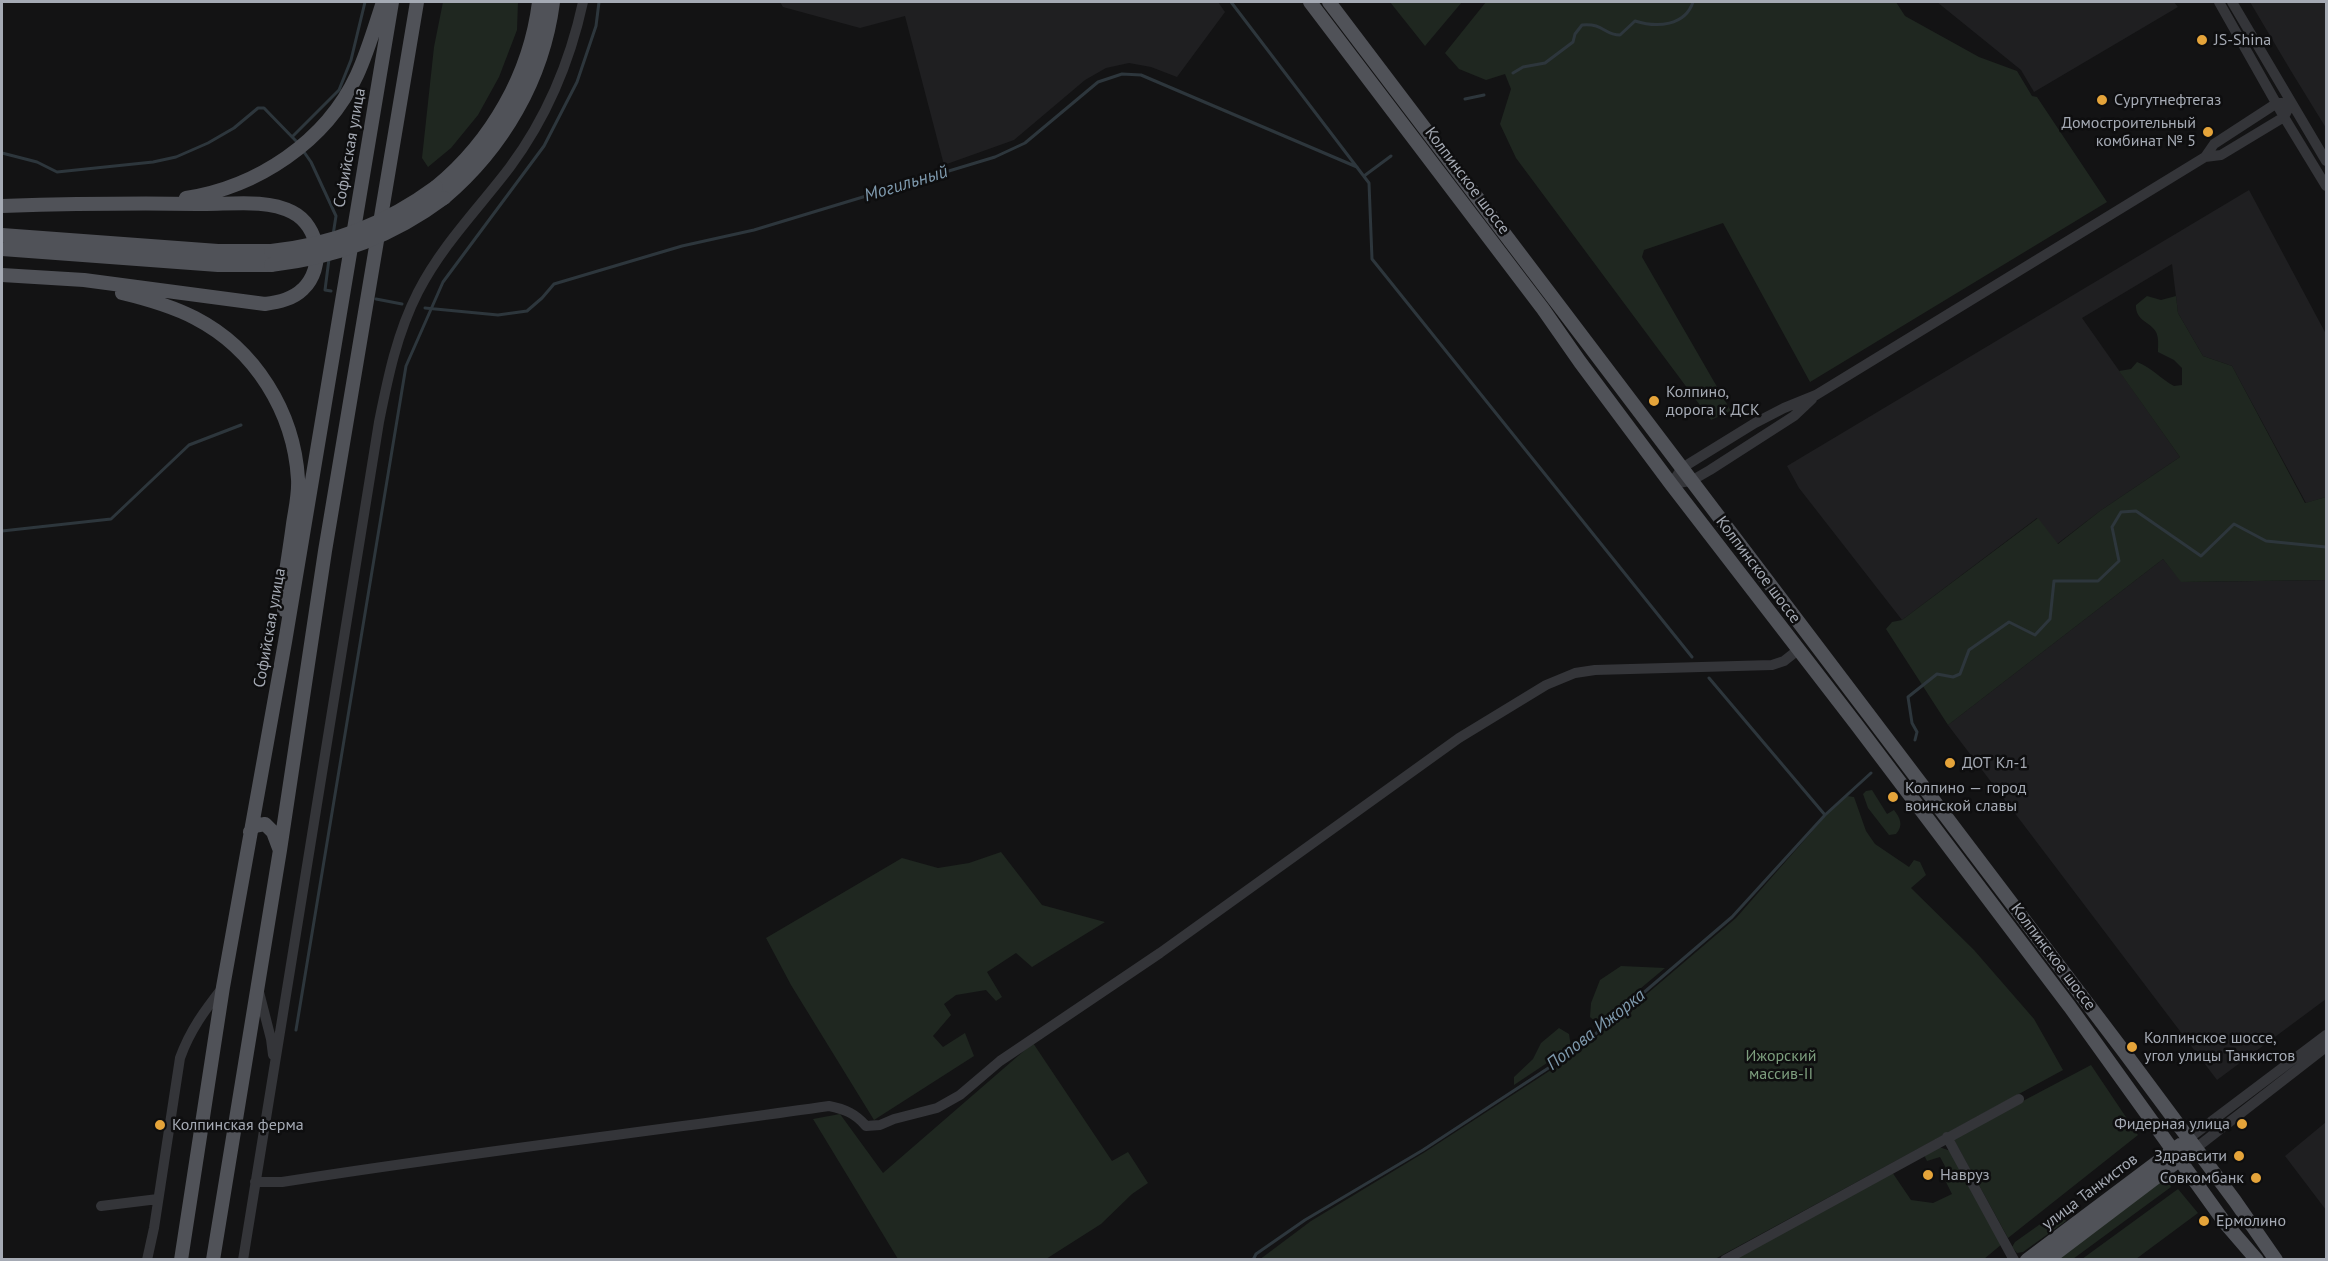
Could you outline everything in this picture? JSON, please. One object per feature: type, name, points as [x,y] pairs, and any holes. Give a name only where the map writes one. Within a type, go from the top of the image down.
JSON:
[{"type":"main road","points":[[159,202],[219,192],[243,182],[280,162],[310,139],[331,116],[357,76],[367,53],[383,2]]},
{"type":"main road","name":"Софийская улица","points":[[181,1260],[223,987],[285,642],[392,2]]},
{"type":"main road","points":[[213,1260],[280,850],[321,573],[416,8],[424,2]]},
{"type":"main road","points":[[440,193],[476,147],[510,96],[527,56],[539,2]]},
{"type":"main road","points":[[2,249],[218,265],[271,258],[358,232],[468,177],[486,156],[522,104],[540,60],[553,2]]},
{"type":"main road","name":"Колпинское шоссе","points":[[1310,2],[1543,309],[1671,484],[2070,1007],[2225,1223],[2257,1260]]},
{"type":"main road","name":"Колпинское шоссе","points":[[1329,2],[2192,1143],[2276,1260]]},
{"type":"main road","points":[[2,206],[159,202],[267,205],[292,212],[311,230],[317,257],[311,279],[292,297],[265,304],[84,280],[2,275]]},
{"type":"main road","points":[[2,235],[218,250],[271,258]]},
{"type":"main road","points":[[45,278],[148,299],[195,318],[220,334],[260,372],[287,423],[298,480],[284,592],[285,642]]},
{"type":"main road","points":[[250,832],[254,826],[265,824],[273,832],[280,850]]},
{"type":"main road","points":[[2176,1155],[2192,1143]]},
{"type":"main road","name":"улица Танкистов","points":[[2027,1260],[2176,1155]]},
{"type":"main road","name":"улица Танкистов","points":[[2047,1260],[2176,1155]]},
{"type":"street","points":[[243,1260],[379,422],[396,343],[410,308],[430,271],[452,238],[508,169],[541,119],[564,72],[583,2]]},
{"type":"street","points":[[2219,2],[2326,186]]},
{"type":"street","points":[[2232,2],[2326,161]]},
{"type":"street","points":[[1671,484],[1682,468],[1765,418],[1816,395],[2205,157],[2214,144],[2277,104],[2291,103]]},
{"type":"street","points":[[2205,157],[2221,155],[2284,117],[2291,103]]},
{"type":"street","points":[[1671,484],[1691,481],[1794,416],[1816,395]]},
{"type":"street","points":[[255,1182],[282,1182],[458,1155],[593,1139],[829,1106],[843,1109],[858,1117],[866,1126],[880,1125],[937,1108],[960,1095],[1000,1061],[1160,953],[1459,738],[1546,685],[1575,673],[1595,670],[1772,665],[1784,661],[1798,650]]},
{"type":"street","points":[[257,986],[271,1039],[275,1068]]},
{"type":"street","points":[[147,1260],[180,1058],[192,1029],[223,987]]},
{"type":"street","points":[[2192,1143],[2326,1035]]},
{"type":"street","points":[[2192,1143],[2326,1047]]},
{"type":"street","points":[[1725,1260],[2019,1099]]},
{"type":"street","points":[[1947,1137],[2014,1260]]},
{"type":"street","points":[[101,1206],[158,1199]]},
{"type":"shaded area","points":[[780,2],[1218,2],[1225,12],[1177,77],[1151,67],[1129,63],[1106,68],[1085,80],[1014,140],[944,165],[905,16],[860,28],[783,7]]},
{"type":"shaded area","points":[[1937,2],[2174,2],[2178,7],[2034,92],[2021,70]]},
{"type":"shaded area","points":[[2250,2],[2326,2],[2326,128],[2291,71]]},
{"type":"shaded area","points":[[2249,190],[2326,334],[2326,497],[2306,503],[2232,366],[2203,356],[2178,313],[2172,264],[2082,318],[2180,457],[2100,511],[2057,544],[2037,518],[1902,620],[1799,488],[1787,466]]},
{"type":"shaded area","points":[[2163,559],[2182,582],[2326,580],[2326,999],[2217,1080],[1948,725]]},
{"type":"shaded area","points":[[2326,1122],[2326,1210],[2285,1156]]},
{"type":"green space","points":[[443,2],[518,2],[517,30],[499,77],[478,115],[451,148],[428,167],[422,158],[434,47]]},
{"type":"green space","points":[[1390,2],[1462,2],[1425,46]]},
{"type":"green space","points":[[1486,2],[1896,2],[1905,16],[1979,57],[2017,71],[2107,202],[1810,382],[1723,223],[1644,250],[1642,257],[1731,411],[1711,420],[1516,158],[1500,124],[1511,89],[1505,74],[1486,80],[1459,69],[1445,53]]},
{"type":"green space","points":[[2147,296],[2161,300],[2176,296],[2178,313],[2203,356],[2232,366],[2305,503],[2326,497],[2326,580],[2181,582],[2163,559],[1948,725],[1886,629],[1892,622],[1902,620],[2038,518],[2058,544],[2100,511],[2180,457],[2119,371],[2131,369],[2137,362],[2174,386],[2182,385],[2182,368],[2174,360],[2158,352],[2156,332],[2138,315],[2136,310],[2136,305]]},
{"type":"green space","points":[[1872,790],[1887,814],[1894,810],[1898,816],[1900,825],[1896,834],[1889,835],[1868,808],[1863,794]]},
{"type":"green space","name":"Ижорский массив-II","points":[[1847,796],[1854,797],[1866,831],[1875,844],[1909,867],[1914,860],[1920,862],[1926,875],[1911,888],[1974,950],[2034,1019],[2063,1070],[1715,1259],[1259,1260],[1311,1221],[1425,1152],[1580,1051],[1736,918],[1829,812]]},
{"type":"green space","points":[[1001,852],[1042,905],[1105,922],[1032,967],[1016,953],[987,972],[1002,997],[996,1001],[986,990],[956,995],[944,1004],[951,1015],[933,1036],[943,1047],[965,1033],[974,1056],[874,1120],[791,985],[766,938],[902,858],[938,868],[969,863]]},
{"type":"green space","points":[[1621,966],[1665,968],[1598,1024],[1590,1017],[1591,1003],[1600,980]]},
{"type":"green space","points":[[1559,1028],[1569,1034],[1571,1047],[1514,1085],[1514,1077],[1533,1059],[1541,1043]]},
{"type":"green space","points":[[1033,1043],[1112,1161],[1128,1152],[1148,1183],[1132,1194],[1101,1224],[1046,1259],[898,1259],[813,1119],[840,1114],[883,1173]]},
{"type":"green space","points":[[2091,1065],[2138,1135],[2008,1238],[1953,1138]]},
{"type":"green space","points":[[1936,1146],[1951,1151],[2002,1244],[1984,1259],[1730,1260],[1892,1172],[1911,1200],[1933,1203],[1952,1194],[1946,1182],[1952,1179],[1940,1157],[1927,1161],[1923,1153]]},
{"type":"green space","points":[[2167,1177],[2171,1187],[2073,1259],[2055,1260]]},
{"type":"green space","points":[[2178,1189],[2198,1213],[2136,1259],[2082,1259]]},
{"type":"green space","points":[[2060,1210],[2066,1221],[2023,1252],[2017,1253],[2012,1247],[2015,1242]]},
{"type":"waterway","points":[[292,137],[339,90],[351,60],[365,2]]},
{"type":"waterway","points":[[296,1030],[406,366],[443,282],[544,146],[577,82],[596,26],[599,2]]},
{"type":"waterway","points":[[1231,2],[1369,183],[1372,259],[1692,657]]},
{"type":"waterway","name":"Могильный","points":[[1513,73],[1523,67],[1545,63],[1573,42],[1575,34],[1582,25],[1599,27],[1620,35],[1635,21],[1661,24],[1677,20],[1684,16],[1693,2]]},
{"type":"waterway","name":"Могильный","points":[[425,308],[498,315],[527,311],[554,284],[682,246],[754,230],[995,157],[1025,143],[1098,82],[1122,74],[1141,75],[1357,167]]},
{"type":"waterway","points":[[1465,99],[1484,95]]},
{"type":"waterway","points":[[2,153],[37,162],[57,172],[153,162],[176,157],[208,143],[234,128],[258,108],[264,108],[297,142]]},
{"type":"waterway","points":[[304,152],[336,216],[333,235]]},
{"type":"waterway","points":[[1364,176],[1391,156]]},
{"type":"waterway","points":[[329,259],[325,290],[331,291]]},
{"type":"waterway","points":[[376,299],[402,304]]},
{"type":"waterway","points":[[2,531],[111,519],[189,445],[241,425]]},
{"type":"waterway","name":"Попова Ижорка","points":[[1915,740],[1917,732],[1912,723],[1908,697],[1937,674],[1953,677],[1960,674],[1969,650],[2009,622],[2035,635],[2050,619],[2054,581],[2098,581],[2119,561],[2112,527],[2121,512],[2136,511],[2201,556],[2234,524],[2266,541],[2326,547]]},
{"type":"waterway","points":[[1709,678],[1825,815]]},
{"type":"waterway","name":"Попова Ижорка","points":[[1253,1260],[1256,1254],[1305,1220],[1423,1150],[1579,1048],[1732,917],[1825,815],[1871,773]]},
{"type":"place","name":"JS-Shina","points":[[2202,40]]},
{"type":"place","name":"Сургутнефтегаз","points":[[2102,100]]},
{"type":"place","name":"Домостроительный комбинат № 5","points":[[2208,132]]},
{"type":"place","name":"Колпино, дорога к ДСК","points":[[1654,401]]},
{"type":"place","name":"ДОТ Кл-1","points":[[1950,763]]},
{"type":"place","name":"Колпино — город воинской славы","points":[[1893,797]]},
{"type":"place","name":"Колпинское шоссе, угол улицы Танкистов","points":[[2132,1047]]},
{"type":"place","name":"Фидерная улица","points":[[2242,1124]]},
{"type":"place","name":"Колпинская ферма","points":[[160,1125]]},
{"type":"place","name":"Здравсити","points":[[2239,1156]]},
{"type":"place","name":"Навруз","points":[[1928,1175]]},
{"type":"place","name":"Совкомбанк","points":[[2256,1178]]},
{"type":"place","name":"Ермолино","points":[[2204,1221]]}]
